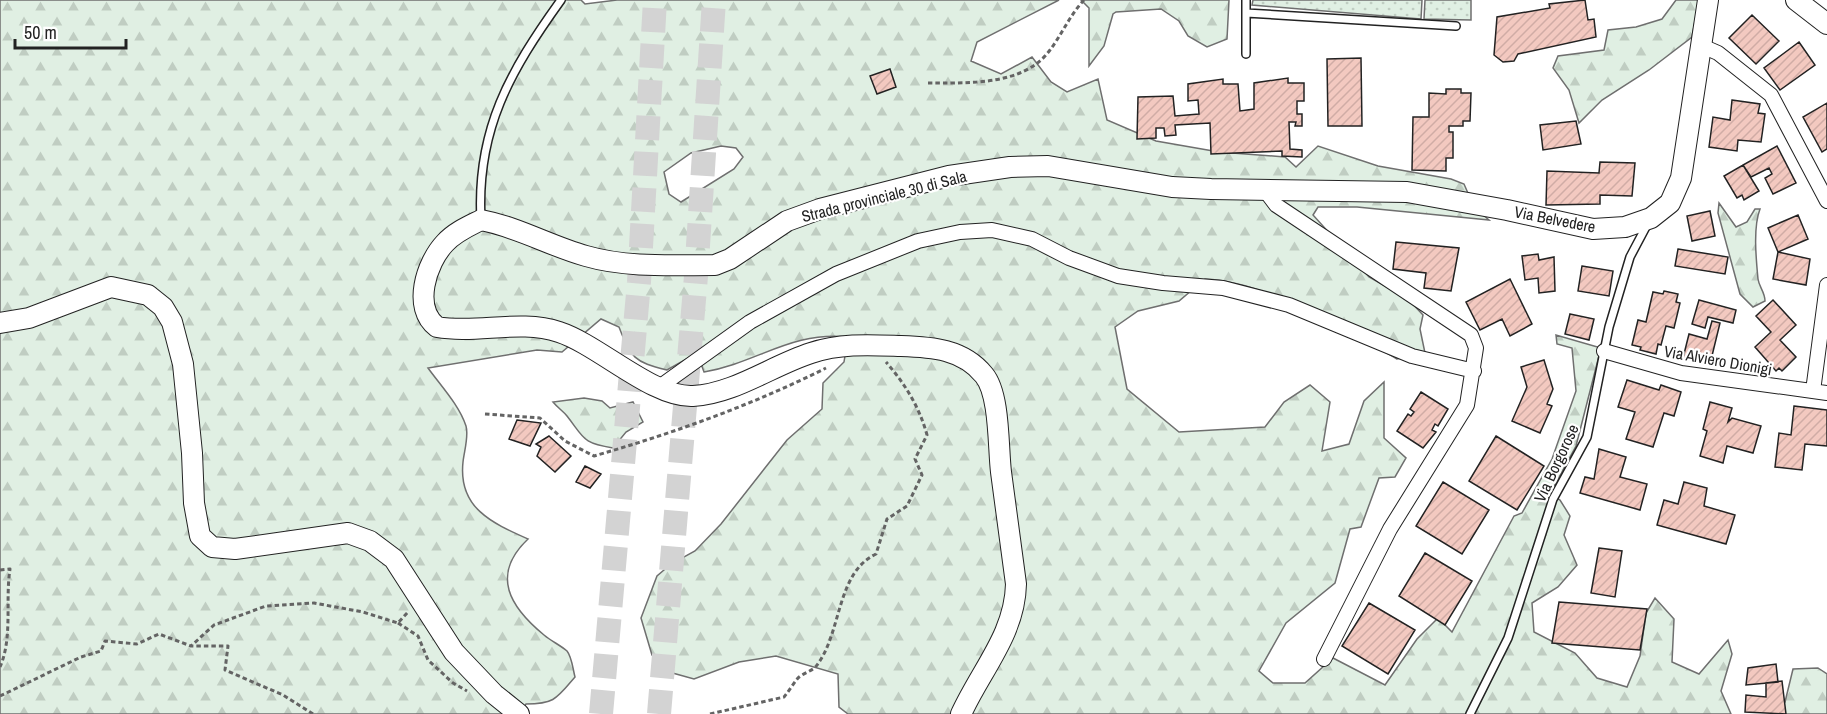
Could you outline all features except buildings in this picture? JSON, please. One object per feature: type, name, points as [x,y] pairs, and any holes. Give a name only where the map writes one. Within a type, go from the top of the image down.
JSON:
[{"type":"street","name":"Via Belvedere","points":[[1264,189],[1407,192],[1593,229],[1625,227],[1651,218],[1670,203],[1681,178],[1708,0]]},
{"type":"street","points":[[1796,0],[1827,24]]},
{"type":"street","points":[[1702,46],[1718,53],[1771,95],[1827,201]]},
{"type":"street","name":"Strada provinciale 30 di Sala","points":[[481,220],[521,230],[584,256],[610,262],[715,265],[730,259],[787,221],[820,208],[949,176],[1010,167],[1048,166],[1172,187],[1264,189]]},
{"type":"street","points":[[1264,189],[1276,205],[1471,334],[1476,348],[1467,405],[1390,529],[1324,659]]},
{"type":"street","points":[[481,220],[445,243],[432,261],[424,288],[424,308],[429,321],[437,327],[450,330],[524,327],[552,330],[582,341],[658,388],[690,397],[721,391],[813,352],[852,345],[949,351],[975,365],[986,376],[990,388],[1016,584],[1016,606],[1004,637],[962,714]]},
{"type":"street","points":[[658,388],[750,322],[836,274],[918,241],[960,232],[992,230],[1032,238],[1069,258],[1118,276],[1163,283],[1223,288],[1289,305],[1412,356],[1474,371]]},
{"type":"street","points":[[1820,392],[1827,285]]},
{"type":"street","points":[[0,323],[29,318],[111,287],[148,295],[162,307],[172,322],[183,364],[192,453],[194,503],[200,536],[212,547],[235,549],[348,533],[370,541],[394,559],[422,597],[454,652],[494,694],[519,714]]},
{"type":"street","name":"Via Alviero Dionigi","points":[[1604,351],[1681,373],[1820,392]]},
{"type":"lane","points":[[481,220],[480,177],[486,138],[496,108],[536,37],[561,0]]},
{"type":"lane","points":[[1246,0],[1246,54]]},
{"type":"lane","points":[[1246,14],[1456,26]]},
{"type":"lane","name":"Via Borgorose","points":[[1470,714],[1508,638],[1553,500],[1587,437],[1604,351],[1630,257],[1651,218]]},
{"type":"path","points":[[928,83],[974,84],[1008,76],[1035,66],[1049,51],[1084,0]]},
{"type":"path","points":[[710,714],[784,697],[799,678],[816,666],[832,636],[851,578],[864,560],[876,554],[887,519],[907,506],[922,475],[915,459],[927,435],[921,414],[906,386],[870,345]]},
{"type":"path","points":[[0,570],[10,569],[7,593],[8,651],[0,667]]},
{"type":"path","points":[[191,646],[214,624],[266,606],[314,603],[363,612],[398,622],[422,597]]},
{"type":"path","points":[[0,696],[81,657],[101,651],[105,641],[137,644],[159,634],[191,646],[228,646],[225,670],[283,695],[313,714]]},
{"type":"green space","points":[[0,0],[581,0],[585,4],[617,0],[1059,0],[977,42],[971,61],[1001,74],[1032,57],[1051,82],[1067,92],[1098,79],[1107,120],[1156,141],[1219,152],[1285,157],[1296,167],[1318,146],[1378,166],[1451,179],[1464,184],[1474,207],[1489,220],[1357,207],[1318,207],[1313,215],[1369,277],[1408,299],[1423,315],[1420,329],[1425,353],[1397,359],[1329,321],[1278,297],[1253,288],[1205,279],[1179,301],[1138,311],[1115,327],[1127,389],[1179,432],[1265,427],[1284,402],[1310,385],[1330,402],[1322,451],[1349,444],[1364,401],[1384,382],[1384,438],[1406,458],[1395,477],[1379,478],[1361,527],[1350,529],[1335,583],[1286,623],[1259,671],[1273,683],[1305,683],[1333,658],[1385,685],[1417,639],[1438,618],[1452,632],[1514,516],[1522,513],[1552,459],[1576,391],[1572,348],[1557,344],[1556,335],[1601,348],[1576,446],[1550,494],[1560,500],[1570,516],[1564,535],[1577,565],[1558,587],[1532,603],[1534,632],[1575,653],[1597,678],[1627,687],[1640,656],[1646,613],[1655,598],[1674,619],[1672,662],[1699,674],[1728,640],[1732,654],[1721,691],[1731,714],[848,714],[839,707],[838,674],[776,656],[739,662],[694,679],[669,672],[652,655],[641,618],[657,576],[671,564],[695,551],[721,524],[787,440],[822,409],[823,383],[844,362],[848,337],[828,336],[791,343],[723,368],[704,372],[697,353],[667,370],[640,361],[627,346],[619,327],[601,319],[562,352],[537,350],[428,368],[454,403],[466,426],[463,478],[472,502],[490,520],[528,539],[516,552],[510,565],[507,578],[509,590],[514,602],[532,624],[567,651],[570,657],[575,677],[555,698],[543,703],[526,704],[521,714],[0,714]],"holes":[[[721,146],[736,148],[743,157],[734,169],[681,202],[669,194],[664,172],[691,153]]]},
{"type":"green space","points":[[1081,0],[1229,0],[1227,39],[1207,47],[1188,36],[1179,21],[1161,9],[1116,12],[1113,14],[1104,46],[1089,66],[1089,8]]},
{"type":"green space","points":[[1253,0],[1422,0],[1421,19],[1252,5]]},
{"type":"green space","points":[[1425,0],[1471,0],[1471,20],[1424,19]]},
{"type":"green space","points":[[1676,0],[1699,0],[1692,37],[1649,70],[1602,100],[1579,123],[1569,90],[1553,68],[1558,56],[1604,50],[1608,30],[1636,27],[1662,19]]},
{"type":"green space","points":[[1719,203],[1736,227],[1747,222],[1755,209],[1760,209],[1756,225],[1756,252],[1758,279],[1765,301],[1753,307],[1740,294],[1718,213]]},
{"type":"green space","points":[[584,398],[602,401],[610,408],[633,402],[643,422],[626,432],[613,448],[590,442],[581,435],[553,402]]},
{"type":"green space","points":[[1818,668],[1827,674],[1827,714],[1772,714],[1785,702],[1793,669]]},
{"type":"tunnel","points":[[601,714],[639,282],[655,0]]},
{"type":"tunnel","points":[[659,714],[696,276],[714,0]]}]
